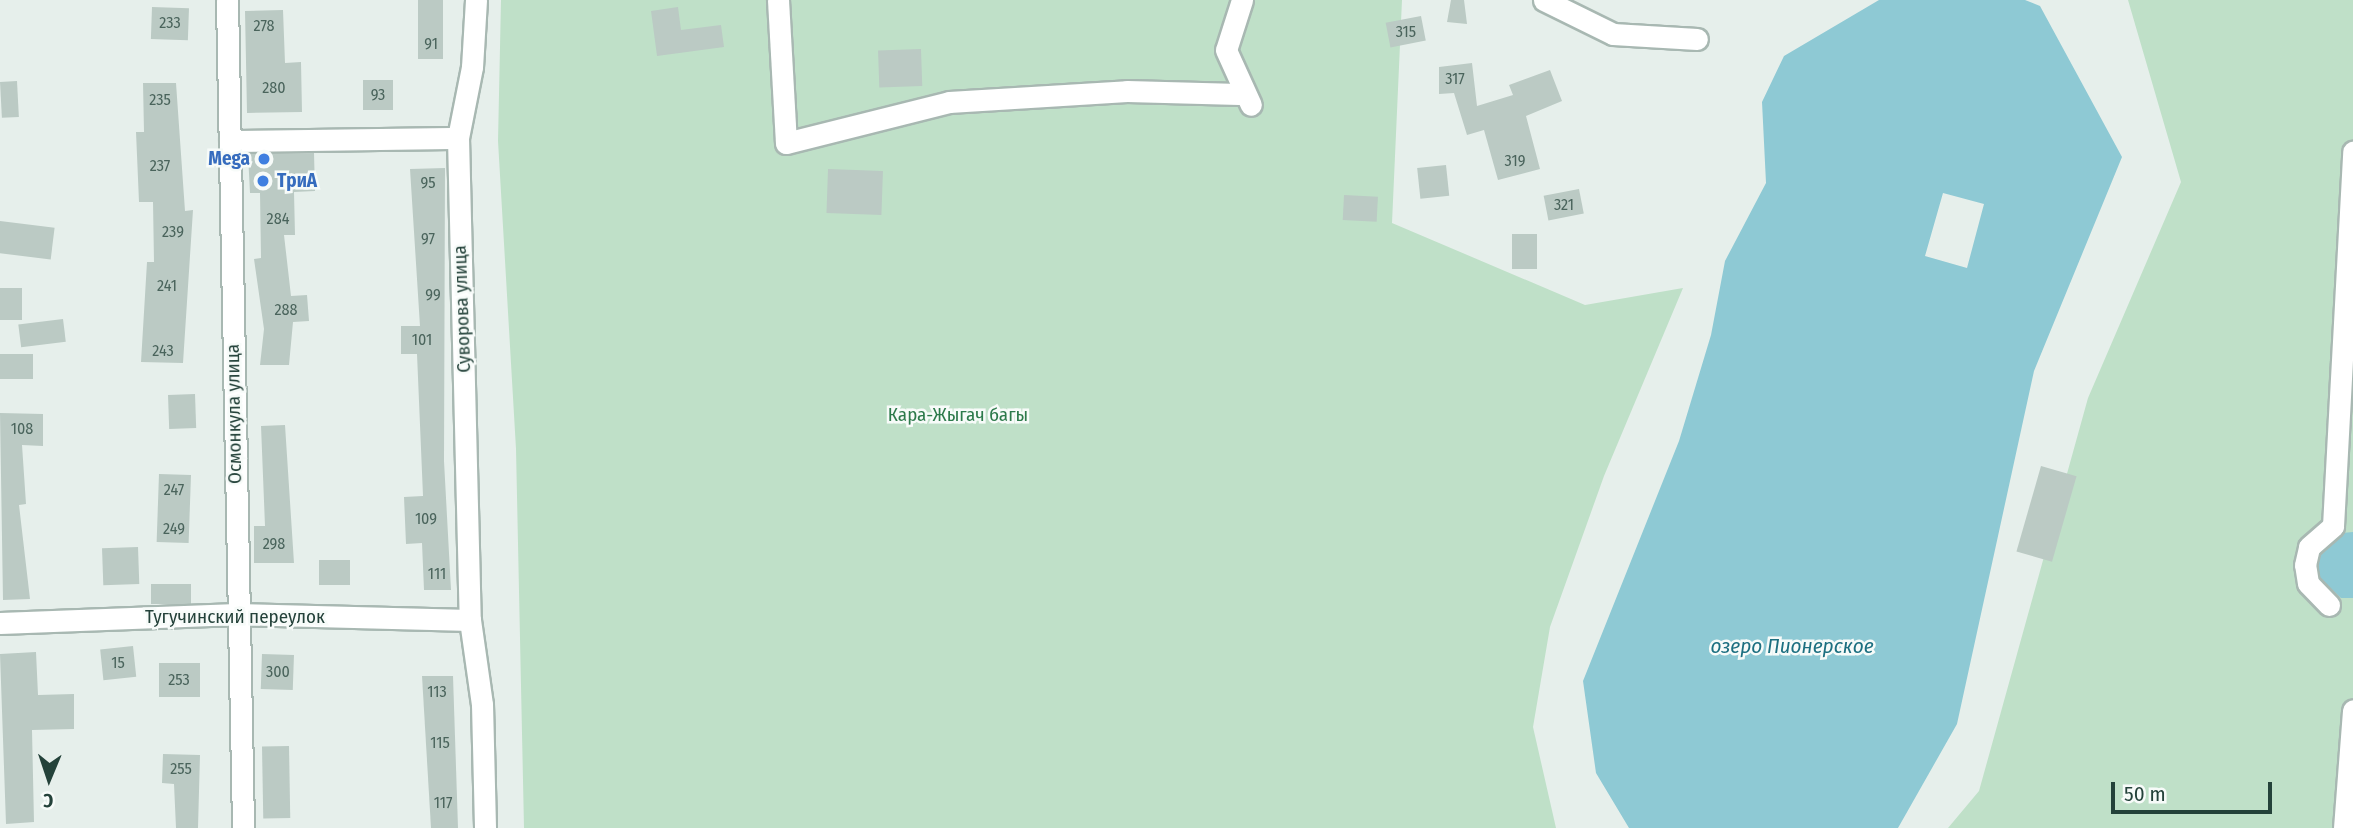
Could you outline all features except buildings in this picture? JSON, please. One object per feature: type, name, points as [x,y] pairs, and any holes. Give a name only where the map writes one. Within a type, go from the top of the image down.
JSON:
[{"type":"street","name":"Осмонкула улица","points":[[227,0],[243,828]]},
{"type":"street","name":"Суворова улица","points":[[476,0],[472,67],[458,138],[470,620],[482,704],[485,828]]},
{"type":"street","points":[[778,0],[786,143],[949,102],[1127,91],[1245,99],[1226,50],[1242,0]]},
{"type":"street","points":[[1544,0],[1613,34],[1697,38]]},
{"type":"street","points":[[230,141],[458,138]]},
{"type":"street","points":[[2329,605],[2308,583],[2305,565],[2309,547],[2333,526],[2353,152]]},
{"type":"street","name":"Тугучинский переулок","points":[[0,623],[237,614],[470,620]]},
{"type":"street","points":[[2344,828],[2353,710]]},
{"type":"green space","name":"Кара-Жыгач багы","points":[[501,0],[1402,0],[1392,223],[1585,305],[1683,288],[1604,476],[1550,627],[1533,727],[1556,828],[524,828],[516,449],[498,141]]},
{"type":"green space","points":[[2128,0],[2353,0],[2353,828],[1948,828],[1979,791],[2088,398],[2181,182]]},
{"type":"water","name":"озеро Пионерское","points":[[1879,0],[2025,0],[2040,6],[2122,157],[2034,371],[1957,724],[1898,828],[1629,828],[1596,773],[1583,681],[1679,441],[1711,335],[1725,261],[1766,183],[1762,102],[1784,56]],"holes":[[[1943,193],[1984,204],[1967,268],[1925,256]]]},
{"type":"water","points":[[2353,532],[2353,598],[2341,598],[2314,573],[2315,552],[2332,534]]},
{"type":"place","name":"Mega","points":[[264,159]]},
{"type":"place","name":"ТриА","points":[[263,181]]}]
